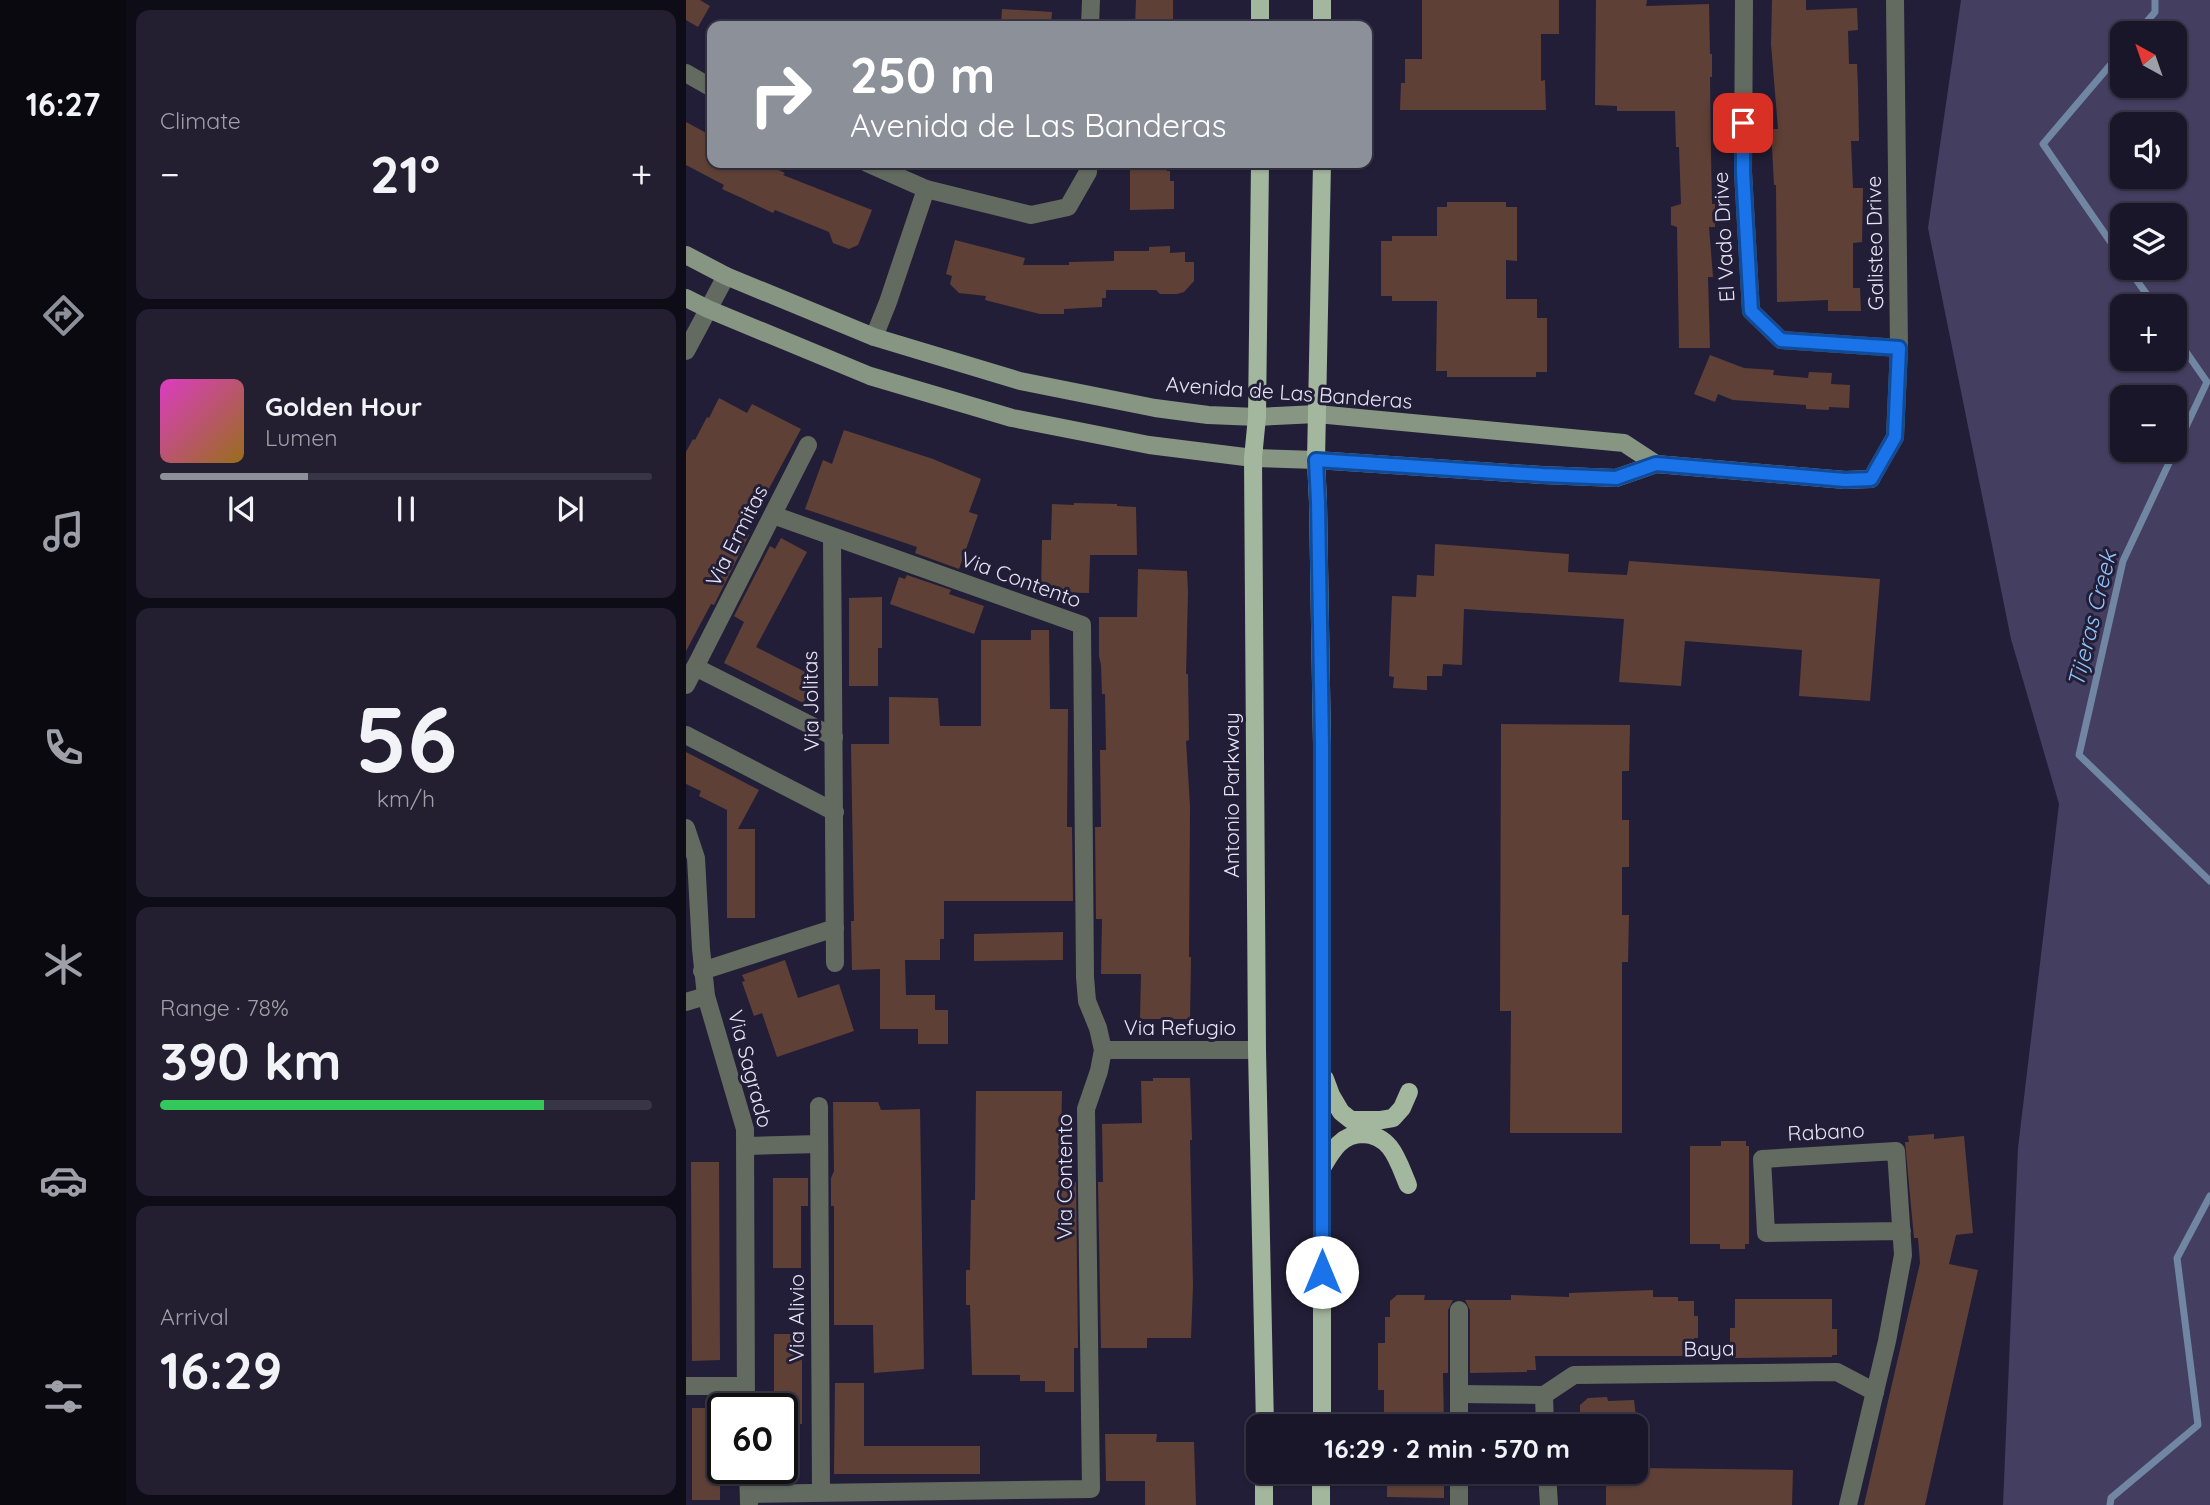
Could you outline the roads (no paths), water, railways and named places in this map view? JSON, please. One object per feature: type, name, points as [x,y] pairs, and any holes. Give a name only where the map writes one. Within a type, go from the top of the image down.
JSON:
[{"type":"main road","points":[[1260,0],[1260,21]]},
{"type":"main road","points":[[1322,0],[1322,21]]},
{"type":"main road","name":"Antonio Parkway","points":[[1260,168],[1257,417],[1253,458],[1257,1050],[1265,1414]]},
{"type":"main road","points":[[1322,168],[1316,460],[1322,744],[1322,1414]]},
{"type":"main road","name":"Avenida de Las Banderas","points":[[686,256],[726,276],[874,337],[1020,381],[1155,408],[1208,415],[1257,417],[1317,414],[1624,443],[1656,464]]},
{"type":"main road","name":"Avenida de Las Banderas","points":[[686,298],[708,310],[870,376],[1012,418],[1149,445],[1253,458],[1542,475],[1616,478],[1656,464],[1845,480],[1871,479]]},
{"type":"main road","points":[[1322,1068],[1331,1096],[1341,1112],[1351,1120],[1381,1121],[1393,1118],[1402,1108],[1409,1093]]},
{"type":"main road","points":[[1322,1168],[1334,1149],[1346,1137],[1354,1134],[1374,1135],[1386,1142],[1395,1155],[1408,1185]]},
{"type":"main road","points":[[1264,1484],[1264,1505]]},
{"type":"main road","points":[[1321,1484],[1321,1505]]},
{"type":"street","points":[[1090,21],[1091,0]]},
{"type":"street","name":"El Vado Drive","points":[[1744,0],[1743,172],[1751,311],[1781,340],[1899,348]]},
{"type":"street","name":"Galisteo Drive","points":[[1871,479],[1895,437],[1899,348],[1895,0]]},
{"type":"street","points":[[686,73],[707,85]]},
{"type":"street","points":[[878,168],[926,188],[1031,215],[1068,207],[1088,168]]},
{"type":"street","points":[[874,337],[926,188]]},
{"type":"street","points":[[686,351],[726,276]]},
{"type":"street","name":"Via Ermitas","points":[[686,685],[808,445]]},
{"type":"street","points":[[773,515],[832,537]]},
{"type":"street","name":"Via Jolitas","points":[[832,537],[835,963]]},
{"type":"street","name":"Via Contento","points":[[749,1500],[821,1492],[1091,1489],[1086,1109],[1103,1050],[1087,1001],[1084,977],[1082,625],[832,537]]},
{"type":"street","points":[[695,667],[834,737]]},
{"type":"street","points":[[686,735],[835,811]]},
{"type":"street","name":"Via Sagrado","points":[[686,828],[696,858],[702,971],[706,996],[741,1109],[747,1146],[745,1393]]},
{"type":"street","points":[[702,971],[835,928]]},
{"type":"street","points":[[686,1002],[706,996]]},
{"type":"street","name":"Via Refugio","points":[[1103,1050],[1257,1050]]},
{"type":"street","name":"Via Alivio","points":[[819,1106],[821,1492]]},
{"type":"street","points":[[747,1146],[819,1144]]},
{"type":"street","name":"Rabano","points":[[1848,1505],[1903,1255],[1902,1231],[1896,1151],[1762,1158],[1766,1233],[1902,1231]]},
{"type":"street","points":[[1459,1310],[1459,1414]]},
{"type":"street","name":"Baya","points":[[1544,1395],[1574,1375],[1798,1371],[1837,1372],[1875,1392]]},
{"type":"street","points":[[686,1386],[745,1386]]},
{"type":"street","points":[[1459,1394],[1544,1395],[1545,1414]]},
{"type":"street","points":[[1459,1484],[1459,1505]]},
{"type":"street","points":[[1548,1484],[1549,1505]]},
{"type":"waterway","name":"Tijeras Creek","points":[[2147,21],[2155,12],[2155,0]]},
{"type":"waterway","name":"Tijeras Creek","points":[[2110,65],[2043,144],[2110,241]]},
{"type":"waterway","name":"Tijeras Creek","points":[[2137,280],[2146,294]]},
{"type":"waterway","name":"Tijeras Creek","points":[[2187,353],[2207,382],[2123,561],[2079,755],[2210,881]]},
{"type":"waterway","name":"Tijeras Creek","points":[[2110,1505],[2111,1498],[2198,1425],[2177,1258],[2210,1196]]}]
